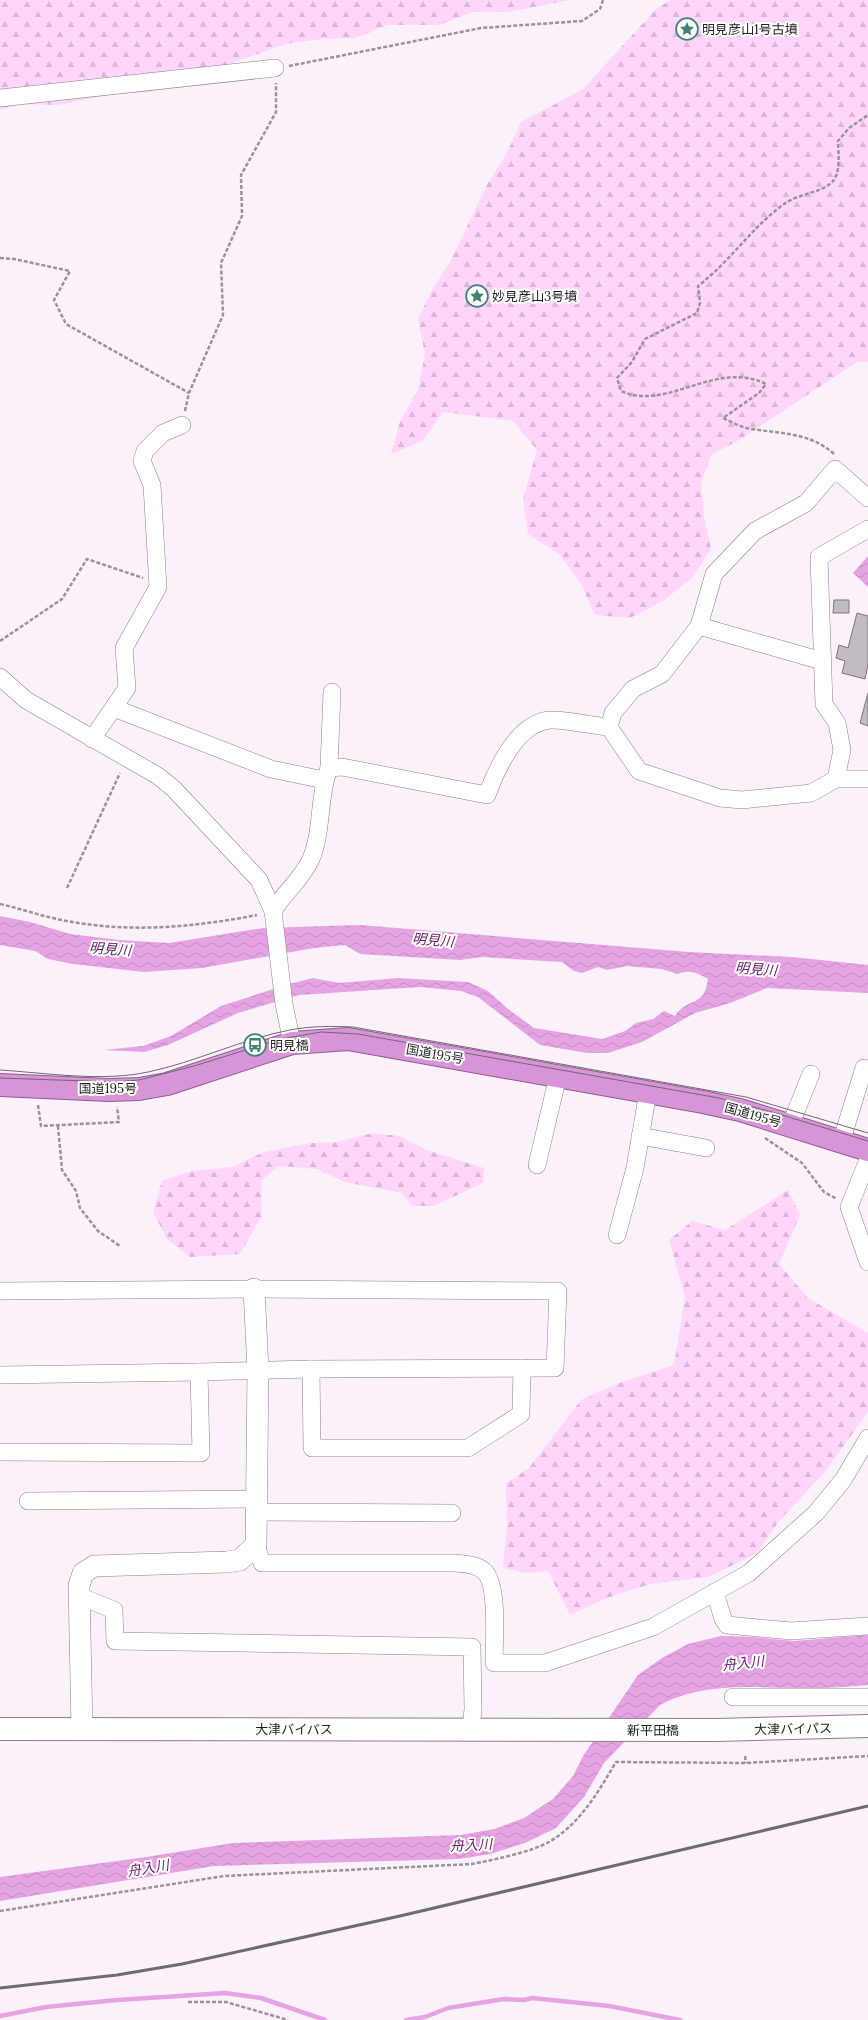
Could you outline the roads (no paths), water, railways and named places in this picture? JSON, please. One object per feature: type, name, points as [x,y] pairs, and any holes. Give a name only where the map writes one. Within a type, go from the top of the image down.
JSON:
[{"type":"highway","name":"国道195号","points":[[0,1085],[116,1090],[139,1089],[167,1084],[292,1043],[348,1039],[648,1092],[740,1110],[868,1150]]},
{"type":"main road","name":"大津バイパス","points":[[717,1730],[868,1726]]},
{"type":"main road","name":"大津バイパス","points":[[0,1729],[588,1730]]},
{"type":"main road","name":"新平田橋","points":[[588,1730],[717,1730]]},
{"type":"street","points":[[0,98],[276,68]]},
{"type":"street","points":[[92,739],[127,688],[124,648],[158,587],[152,485],[142,461],[144,450],[163,433],[182,425]]},
{"type":"street","points":[[609,727],[613,713],[633,689],[662,674],[699,626],[714,574],[755,531],[806,502],[835,469],[868,498]]},
{"type":"street","points":[[836,779],[842,750],[837,723],[824,704],[818,557],[868,529]]},
{"type":"street","points":[[699,626],[822,661]]},
{"type":"street","points":[[0,677],[26,700],[158,776],[174,789],[259,880],[274,917],[284,1004],[292,1043]]},
{"type":"street","points":[[274,917],[280,900],[303,872],[311,859],[317,839],[326,774],[332,692]]},
{"type":"street","points":[[114,708],[271,769],[326,774],[342,767],[487,795],[496,770],[513,744],[532,727],[550,720],[609,727],[639,771],[720,798],[742,800],[811,793],[836,779],[868,778]]},
{"type":"street","points":[[841,1142],[864,1068]]},
{"type":"street","points":[[790,1126],[811,1074]]},
{"type":"street","points":[[537,1165],[558,1076]]},
{"type":"street","points":[[617,1235],[635,1168],[648,1092]]},
{"type":"street","points":[[640,1136],[706,1148]]},
{"type":"street","points":[[868,1160],[849,1207],[868,1262]]},
{"type":"street","points":[[254,1289],[258,1370],[256,1545],[262,1563],[455,1563],[477,1567],[485,1571],[490,1578],[494,1590],[494,1663],[545,1663],[652,1627],[749,1573],[816,1513],[843,1480],[868,1438]]},
{"type":"street","points":[[0,1291],[254,1289],[558,1291],[555,1368],[311,1369],[0,1375]]},
{"type":"street","points":[[311,1369],[312,1448],[468,1448],[521,1414],[522,1368]]},
{"type":"street","points":[[0,1452],[201,1453],[199,1372]]},
{"type":"street","points":[[28,1501],[256,1506],[452,1513]]},
{"type":"street","points":[[82,1730],[78,1586],[83,1573],[94,1566],[227,1562],[240,1560],[256,1545]]},
{"type":"street","points":[[715,1592],[723,1619],[727,1625],[790,1631],[868,1626]]},
{"type":"street","points":[[79,1596],[114,1610],[115,1641],[472,1646],[473,1709],[471,1730]]},
{"type":"street","points":[[733,1697],[868,1697]]},
{"type":"water","points":[[868,556],[868,587],[853,573]]},
{"type":"water","name":"明見川","points":[[0,916],[30,922],[70,934],[119,940],[169,943],[263,928],[360,925],[689,952],[792,957],[868,965],[868,993],[767,988],[730,1003],[695,1013],[642,1042],[608,1053],[587,1053],[540,1045],[478,997],[461,991],[420,987],[299,995],[238,1013],[168,1045],[144,1052],[103,1050],[143,1046],[171,1036],[221,1006],[289,984],[313,978],[339,983],[398,978],[468,982],[488,991],[508,1009],[534,1028],[602,1039],[625,1031],[636,1023],[653,1019],[664,1011],[675,1016],[685,1006],[699,999],[703,995],[708,979],[693,972],[678,974],[661,969],[627,966],[607,970],[598,967],[582,973],[574,971],[562,962],[482,957],[460,960],[360,954],[345,945],[314,948],[202,968],[144,972],[73,964],[48,959],[35,951],[0,945]]},
{"type":"water","name":"舟入川","points":[[868,1635],[868,1685],[813,1688],[726,1688],[692,1693],[660,1705],[604,1763],[584,1797],[556,1828],[525,1843],[490,1854],[459,1859],[214,1866],[0,1901],[0,1877],[146,1857],[233,1843],[461,1835],[494,1829],[524,1818],[553,1799],[573,1776],[583,1756],[638,1675],[662,1658],[688,1644],[721,1636],[794,1641]]},
{"type":"waterway","points":[[0,2016],[46,2007],[117,2000],[225,1993],[261,1998],[325,2020]]},
{"type":"waterway","points":[[406,2020],[425,2017],[448,2008],[504,1999],[524,2000],[532,1998],[609,2006],[680,2020]]},
{"type":"tram line","points":[[0,1070],[93,1077],[130,1075],[166,1068],[254,1039],[290,1030],[337,1026],[353,1027],[746,1097],[868,1133]]},
{"type":"tram line","points":[[0,1078],[115,1082],[139,1080],[194,1066],[281,1039],[321,1032],[358,1034],[719,1098],[772,1112],[868,1141]]},
{"type":"railway","points":[[0,1988],[117,1975],[182,1964],[400,1916],[868,1806]]},
{"type":"place","name":"明見彦山1号古墳","points":[[687,29]]},
{"type":"place","name":"妙見彦山3号墳","points":[[477,296]]},
{"type":"place","name":"明見橋","points":[[255,1045]]}]
